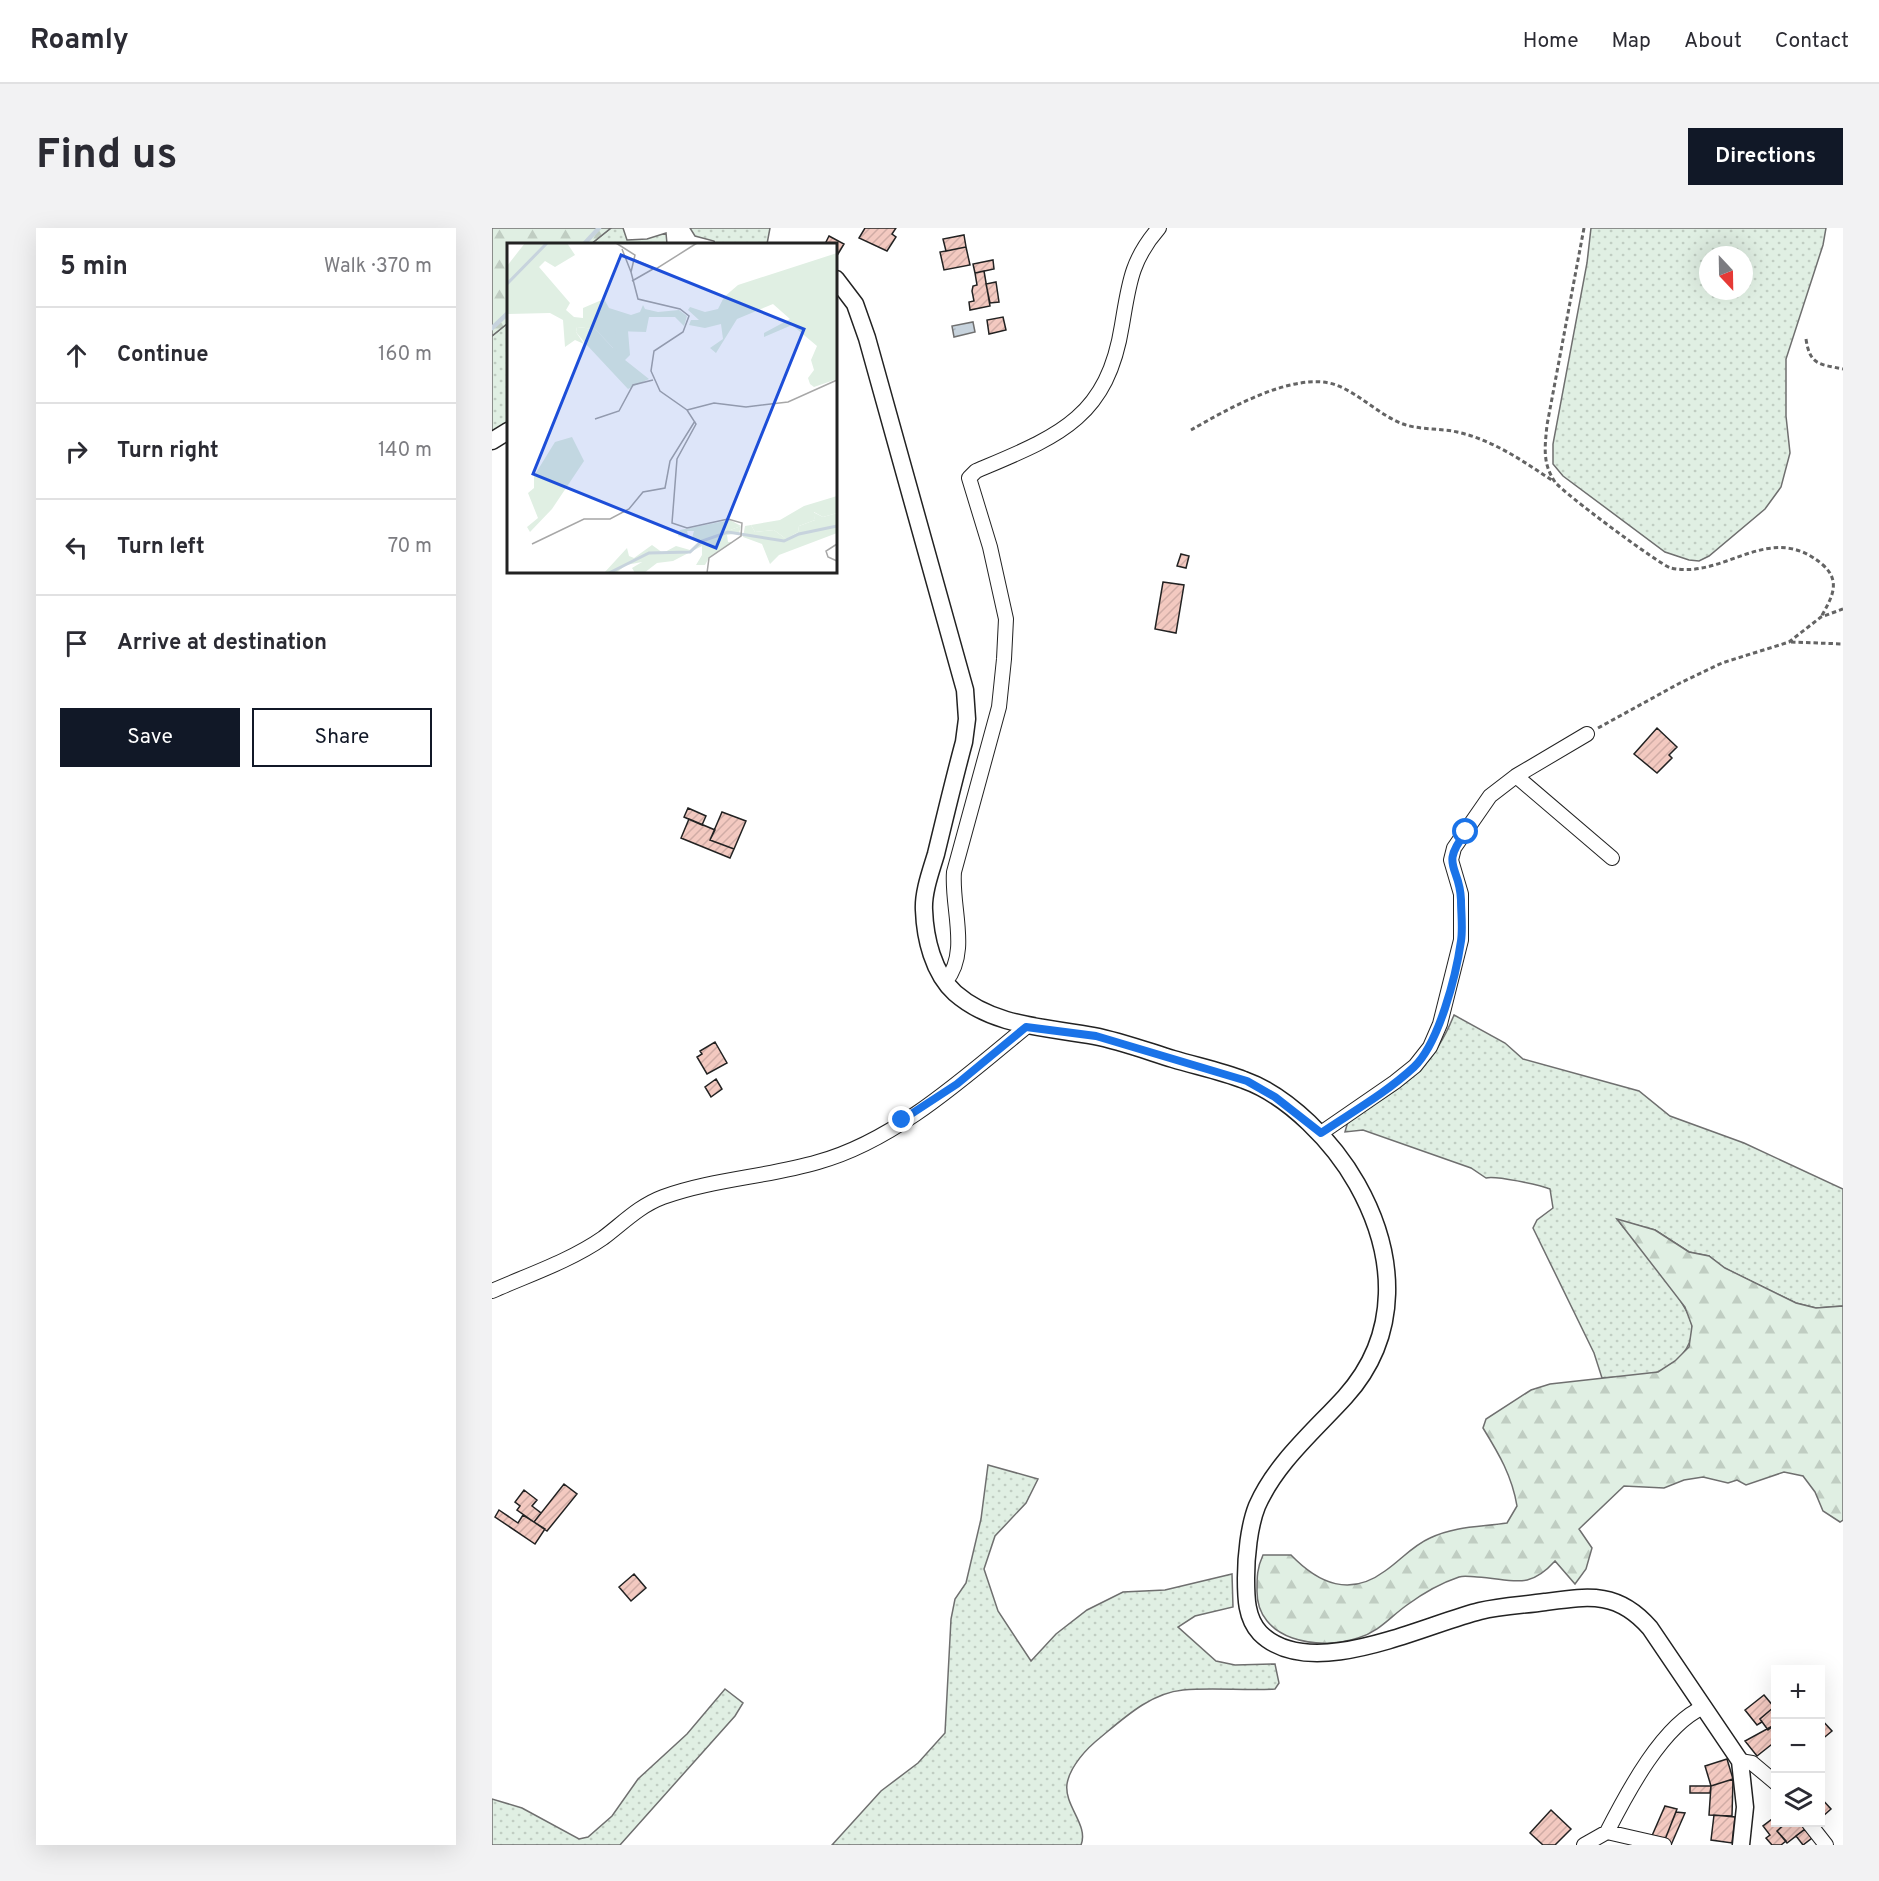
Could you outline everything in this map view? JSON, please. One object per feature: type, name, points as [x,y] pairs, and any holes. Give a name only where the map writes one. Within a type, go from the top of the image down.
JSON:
[{"type":"street","points":[[946,981],[956,966],[958,951],[954,872],[999,707],[1006,619],[990,547],[969,478],[976,471],[1058,434],[1096,400],[1113,364],[1132,273],[1139,253],[1159,228]]},
{"type":"street","points":[[837,280],[855,304],[867,338],[965,690],[967,719],[964,742],[923,904],[926,937],[936,965],[952,990],[976,1008],[1026,1027],[1096,1036],[1247,1081],[1275,1097],[1321,1133],[1357,1184],[1379,1236],[1386,1274],[1386,1316],[1379,1346],[1349,1393],[1292,1453],[1268,1485],[1255,1509],[1246,1568],[1246,1594],[1250,1614],[1259,1632],[1278,1645],[1296,1651],[1329,1653],[1377,1643],[1481,1611],[1579,1598],[1605,1598],[1624,1605],[1638,1615],[1740,1761],[1744,1786],[1741,1845]]},
{"type":"street","points":[[492,441],[507,432]]},
{"type":"street","points":[[1321,1133],[1395,1082],[1414,1066],[1430,1047],[1440,1024],[1461,940],[1461,894],[1451,860],[1454,848],[1490,796],[1516,777],[1587,734]]},
{"type":"street","points":[[1516,777],[1612,858]]},
{"type":"street","points":[[492,1291],[602,1239],[633,1213],[660,1198],[746,1176],[818,1162],[875,1139],[957,1084],[1026,1027]]},
{"type":"street","points":[[1584,1845],[1607,1832],[1623,1801],[1670,1731],[1689,1713],[1704,1707]]},
{"type":"street","points":[[1740,1761],[1752,1763],[1771,1779]]},
{"type":"street","points":[[1812,1827],[1826,1845]]},
{"type":"street","points":[[1607,1832],[1664,1845]]},
{"type":"path","points":[[1555,482],[1544,458],[1547,425],[1584,228]]},
{"type":"path","points":[[1806,339],[1808,353],[1819,365],[1843,369]]},
{"type":"path","points":[[1191,430],[1270,390],[1303,384],[1333,384],[1359,396],[1403,424],[1456,432],[1487,441],[1555,482],[1589,511],[1670,568],[1696,569],[1754,550],[1782,546],[1795,549],[1821,564],[1834,582],[1834,593],[1821,617]]},
{"type":"path","points":[[1789,642],[1821,617],[1843,609]]},
{"type":"path","points":[[1587,734],[1680,683],[1722,663],[1789,642],[1843,644]]},
{"type":"green space","points":[[492,228],[611,228],[592,243],[507,243],[507,324],[492,336]]},
{"type":"green space","points":[[611,228],[623,228],[627,240],[647,239],[666,233],[667,243],[592,243]]},
{"type":"green space","points":[[690,228],[770,228],[767,243],[715,243],[695,236]]},
{"type":"green space","points":[[1591,228],[1826,228],[1823,245],[1786,359],[1786,416],[1790,453],[1781,487],[1765,509],[1709,556],[1699,561],[1665,552],[1563,476],[1553,464],[1553,444],[1587,263]]},
{"type":"green space","points":[[507,324],[507,424],[492,433],[492,336]]},
{"type":"green space","points":[[1454,1015],[1505,1043],[1523,1059],[1639,1091],[1670,1116],[1744,1143],[1843,1189],[1843,1306],[1816,1308],[1796,1303],[1724,1268],[1709,1256],[1689,1252],[1655,1230],[1618,1220],[1682,1303],[1689,1316],[1692,1333],[1687,1348],[1665,1369],[1645,1375],[1602,1378],[1594,1353],[1533,1228],[1537,1220],[1553,1208],[1550,1189],[1507,1179],[1486,1178],[1471,1168],[1363,1130],[1345,1132],[1348,1121],[1398,1088],[1424,1066],[1445,1035]]},
{"type":"green space","points":[[1617,1219],[1655,1230],[1689,1252],[1709,1256],[1725,1268],[1796,1303],[1816,1308],[1843,1306],[1843,1520],[1840,1522],[1823,1511],[1815,1492],[1803,1476],[1784,1472],[1746,1485],[1737,1480],[1728,1483],[1703,1477],[1684,1480],[1664,1488],[1624,1486],[1579,1529],[1592,1548],[1586,1569],[1575,1584],[1555,1561],[1528,1580],[1510,1581],[1466,1576],[1452,1579],[1419,1597],[1378,1628],[1358,1638],[1342,1642],[1309,1642],[1278,1631],[1267,1621],[1259,1607],[1257,1577],[1263,1555],[1291,1555],[1324,1580],[1335,1584],[1359,1584],[1385,1571],[1418,1545],[1439,1534],[1458,1529],[1507,1523],[1517,1506],[1515,1495],[1499,1456],[1483,1428],[1486,1419],[1531,1390],[1550,1384],[1658,1372],[1675,1361],[1689,1347],[1692,1326],[1685,1307]]},
{"type":"green space","points":[[988,1465],[1038,1479],[1026,1503],[995,1536],[984,1569],[998,1611],[1031,1661],[1056,1634],[1087,1610],[1123,1592],[1165,1590],[1232,1574],[1233,1607],[1195,1616],[1178,1627],[1216,1661],[1235,1665],[1275,1664],[1279,1683],[1275,1689],[1195,1689],[1171,1692],[1149,1701],[1119,1722],[1085,1752],[1075,1764],[1069,1777],[1067,1792],[1082,1830],[1081,1845],[832,1845],[881,1791],[918,1763],[945,1733],[951,1619],[955,1599],[966,1583],[981,1519]]},
{"type":"green space","points":[[725,1689],[743,1703],[735,1716],[620,1845],[492,1845],[492,1799],[522,1808],[579,1839],[588,1837],[612,1816],[638,1779],[687,1734]]},
{"type":"water","points":[[973,322],[975,332],[954,337],[952,326]]},
{"type":"building","points":[[865,228],[896,228],[892,234],[896,237],[887,251],[859,238]]},
{"type":"building","points":[[964,235],[966,247],[946,251],[943,239]]},
{"type":"building","points":[[829,236],[844,244],[838,254],[837,243],[826,243]]},
{"type":"building","points":[[966,247],[970,265],[944,270],[940,252]]},
{"type":"building","points":[[993,260],[994,269],[975,273],[973,264]]},
{"type":"building","points":[[984,271],[990,306],[970,310],[969,302],[974,301],[973,286],[977,285],[975,273]]},
{"type":"building","points":[[996,282],[999,302],[990,303],[986,284]]},
{"type":"building","points":[[1003,317],[1006,330],[989,334],[987,320]]},
{"type":"building","points":[[1181,554],[1189,556],[1186,568],[1177,566]]},
{"type":"building","points":[[1163,582],[1184,585],[1176,633],[1155,629]]},
{"type":"building","points":[[1657,728],[1677,747],[1669,755],[1672,758],[1657,773],[1634,754]]},
{"type":"building","points":[[688,808],[706,816],[702,825],[684,817]]},
{"type":"building","points":[[722,812],[746,821],[734,849],[710,840]]},
{"type":"building","points":[[689,819],[715,830],[710,840],[734,849],[730,858],[681,838]]},
{"type":"building","points":[[715,1042],[727,1063],[707,1074],[697,1057],[702,1054],[700,1051]]},
{"type":"building","points":[[716,1079],[722,1089],[711,1097],[705,1087]]},
{"type":"building","points":[[564,1484],[577,1494],[547,1531],[534,1522]]},
{"type":"building","points":[[524,1490],[537,1500],[532,1506],[541,1513],[534,1522],[517,1510],[520,1506],[515,1502]]},
{"type":"building","points":[[499,1510],[518,1523],[523,1515],[545,1529],[535,1544],[495,1517]]},
{"type":"building","points":[[634,1574],[646,1588],[631,1601],[619,1587]]},
{"type":"building","points":[[1764,1695],[1771,1703],[1771,1710],[1760,1719],[1762,1722],[1757,1725],[1745,1710]]},
{"type":"building","points":[[1771,1710],[1771,1728],[1768,1730],[1760,1719]]},
{"type":"building","points":[[1825,1723],[1832,1731],[1825,1737]]},
{"type":"building","points":[[1771,1727],[1771,1745],[1757,1756],[1745,1741]]},
{"type":"building","points":[[1727,1759],[1733,1779],[1711,1786],[1705,1766]]},
{"type":"building","points":[[1733,1779],[1732,1816],[1709,1815],[1711,1786]]},
{"type":"building","points":[[1690,1786],[1711,1786],[1710,1793],[1690,1793]]},
{"type":"building","points":[[1825,1802],[1831,1809],[1825,1814]]},
{"type":"building","points":[[1665,1806],[1677,1809],[1664,1842],[1651,1838]]},
{"type":"building","points":[[1551,1810],[1571,1829],[1555,1845],[1543,1845],[1530,1833]]},
{"type":"building","points":[[1676,1812],[1685,1813],[1671,1845],[1664,1842]]},
{"type":"building","points":[[1714,1815],[1735,1817],[1732,1843],[1711,1840]]},
{"type":"building","points":[[1771,1820],[1771,1827],[1781,1827],[1777,1831],[1786,1841],[1781,1845],[1772,1845],[1766,1838],[1770,1835],[1763,1826]]},
{"type":"building","points":[[1781,1827],[1804,1827],[1805,1829],[1787,1843],[1777,1831]]},
{"type":"building","points":[[1805,1829],[1812,1838],[1803,1845],[1796,1836]]},
{"type":"waterway","points":[[585,243],[599,228]]},
{"type":"waterway","points":[[492,328],[507,314]]},
{"type":"route","points":[[902,1120],[957,1084],[1026,1027],[1096,1036],[1247,1081],[1275,1097],[1321,1133],[1395,1082],[1414,1066],[1430,1047],[1440,1024],[1461,940],[1461,894],[1451,860],[1454,848],[1466,832]]}]
